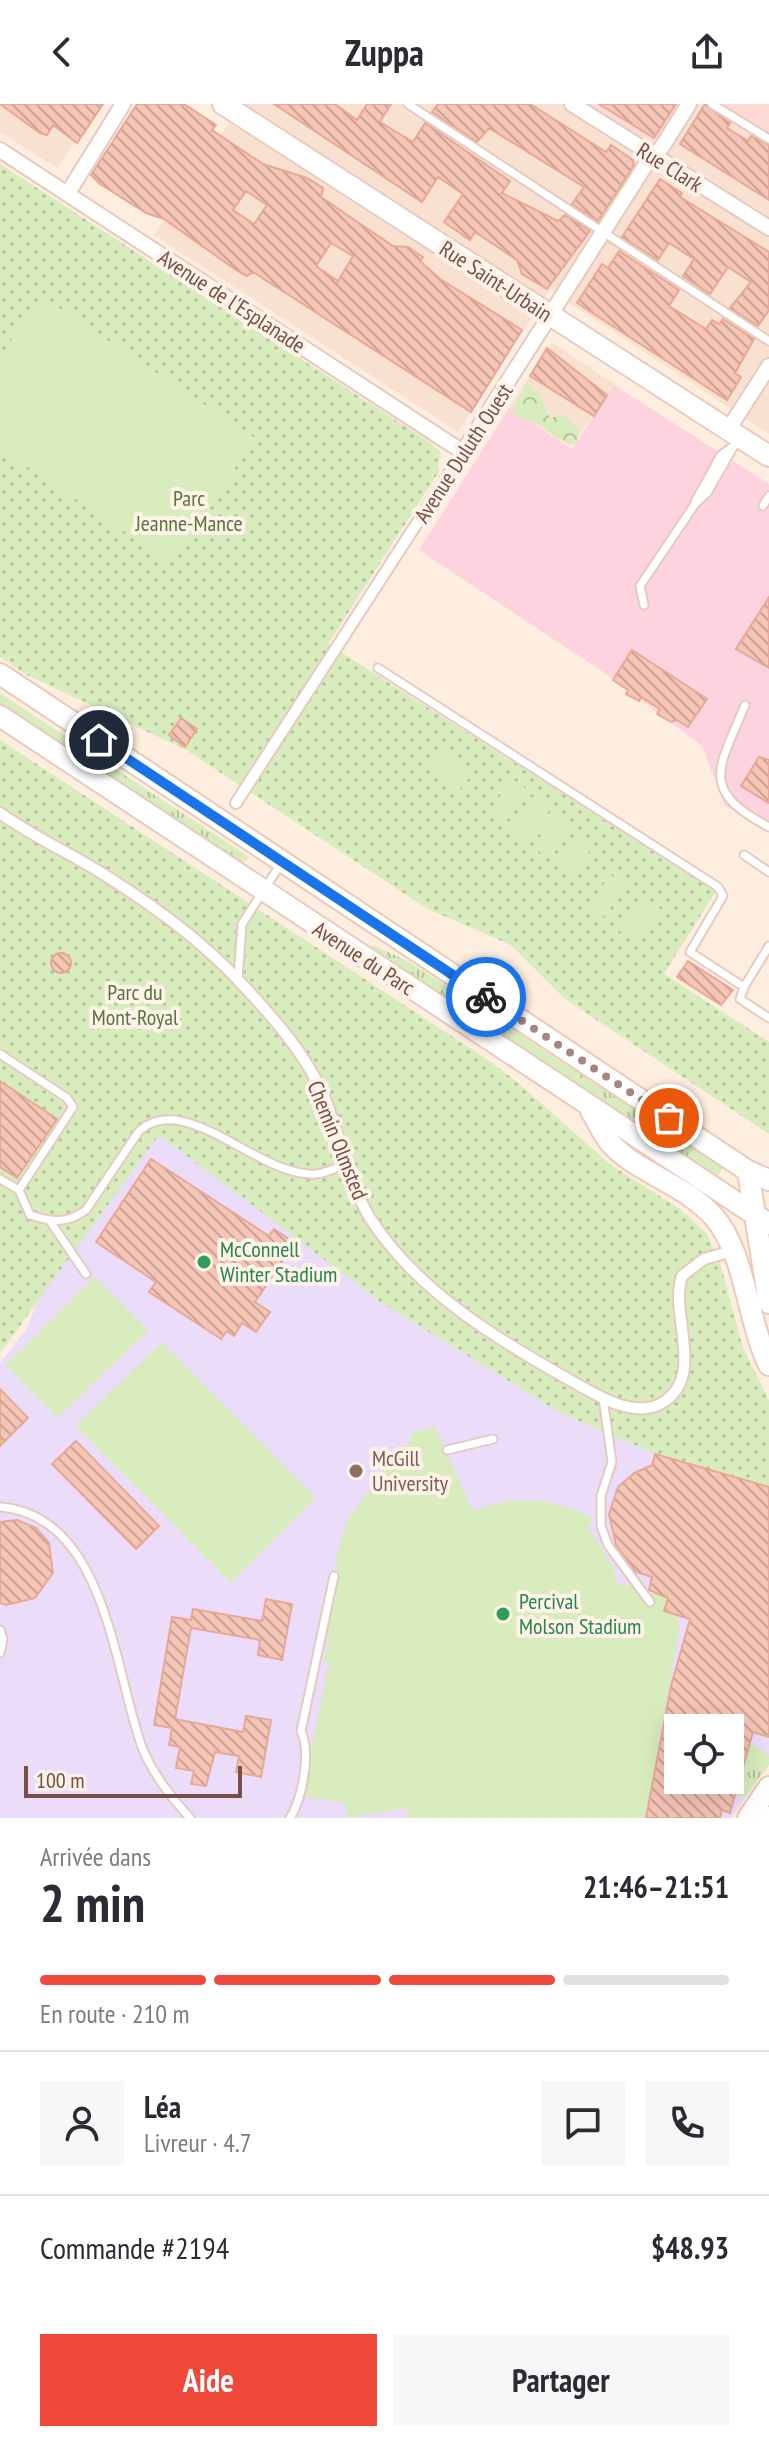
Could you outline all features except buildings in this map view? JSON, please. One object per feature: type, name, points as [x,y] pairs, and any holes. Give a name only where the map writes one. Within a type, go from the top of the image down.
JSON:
[{"type":"main road","name":"Rue Saint-Urbain","points":[[223,104],[733,438],[769,456]]},
{"type":"main road","name":"Avenue du Parc","points":[[0,674],[748,1171],[769,1180]]},
{"type":"main road","name":"Avenue du Parc","points":[[0,716],[761,1219]]},
{"type":"main road","points":[[587,1104],[613,1146],[709,1212],[728,1252],[769,1365]]},
{"type":"main road","points":[[748,1171],[761,1219],[769,1303]]},
{"type":"main road","points":[[748,1818],[769,1787]]},
{"type":"street","points":[[68,193],[123,104]]},
{"type":"street","name":"Rue Clark","points":[[572,104],[769,228]]},
{"type":"street","name":"Avenue Duluth Ouest","points":[[236,803],[689,104]]},
{"type":"street","name":"Avenue de l'Esplanade","points":[[0,150],[463,452]]},
{"type":"street","points":[[733,438],[769,366]]},
{"type":"street","name":"Chemin Olmsted","points":[[0,813],[113,880],[167,918],[238,979],[291,1041],[322,1091],[337,1128],[345,1164],[369,1216],[390,1245],[431,1289],[486,1329],[603,1398],[640,1408],[664,1401],[672,1393],[684,1367],[677,1304],[682,1276],[704,1259],[728,1252]]},
{"type":"lane","points":[[408,104],[769,341]]},
{"type":"lane","points":[[712,104],[769,139]]},
{"type":"lane","points":[[644,605],[640,586],[729,460],[733,438]]},
{"type":"lane","points":[[763,506],[769,496]]},
{"type":"lane","points":[[378,668],[718,887],[723,896],[690,952],[744,987]]},
{"type":"lane","points":[[745,705],[724,756],[720,776],[728,803],[769,827]]},
{"type":"lane","points":[[744,855],[769,872]]},
{"type":"lane","points":[[238,979],[242,924],[283,862]]},
{"type":"lane","points":[[769,946],[740,999],[769,1018]]},
{"type":"lane","points":[[0,1054],[67,1098],[73,1107],[19,1190]]},
{"type":"lane","points":[[0,1179],[19,1190],[30,1215],[50,1221],[74,1218],[86,1210],[139,1131],[148,1123],[168,1117],[193,1124],[257,1157],[301,1172],[326,1172],[345,1164]]},
{"type":"lane","points":[[50,1221],[86,1274]]},
{"type":"lane","points":[[603,1398],[612,1462],[601,1496],[601,1526],[608,1545],[650,1602]]},
{"type":"lane","points":[[447,1450],[493,1439]]},
{"type":"lane","points":[[0,1507],[17,1510],[43,1523],[87,1568],[102,1607],[142,1746],[188,1818]]},
{"type":"lane","points":[[290,1818],[299,1793],[307,1743],[301,1731],[334,1576]]},
{"type":"lane","points":[[0,1630],[3,1644],[0,1653]]},
{"type":"shaded area","points":[[0,104],[103,104],[57,168],[0,132]]},
{"type":"shaded area","points":[[242,104],[718,104],[769,137],[769,434],[550,290],[458,432],[154,235]]},
{"type":"shaded area","points":[[588,104],[689,104],[654,157],[583,111]]},
{"type":"shaded area","points":[[718,104],[769,104],[769,137]]},
{"type":"shaded area","points":[[552,342],[615,384],[571,447],[509,408]]},
{"type":"shaded area","points":[[614,385],[769,484],[769,832],[725,806],[702,746],[603,672],[419,550],[509,408],[572,449]]},
{"type":"shaded area","name":"McGill University","points":[[159,1131],[382,1303],[559,1412],[655,1454],[769,1487],[769,1763],[731,1818],[0,1818],[0,1363],[27,1328],[46,1281]]},
{"type":"green space","name":"Parc Jeanne-Mance","points":[[0,164],[431,443],[441,453],[440,470],[328,644],[716,891],[664,974],[769,1042],[769,1134],[565,999],[511,945],[428,909],[186,750],[27,675],[0,657]]},
{"type":"green space","points":[[41,296],[255,438],[171,563],[0,449],[0,357]]},
{"type":"green space","points":[[526,383],[539,392],[550,418],[563,415],[581,431],[575,444],[561,441],[541,426],[513,412]]},
{"type":"green space","points":[[0,693],[249,857],[243,864],[0,704]]},
{"type":"green space","name":"Parc du Mont-Royal","points":[[0,740],[488,1060],[611,1165],[680,1209],[707,1234],[721,1266],[743,1348],[769,1400],[769,1487],[655,1454],[559,1412],[382,1303],[159,1135],[0,1353]]},
{"type":"green space","points":[[441,747],[473,774],[459,790],[427,764]]},
{"type":"green space","points":[[513,779],[529,791],[504,824],[488,812]]},
{"type":"green space","points":[[533,796],[551,808],[527,841],[510,829]]},
{"type":"green space","points":[[556,813],[573,825],[550,859],[533,847]]},
{"type":"green space","points":[[580,833],[595,844],[572,874],[557,863]]},
{"type":"green space","points":[[611,875],[626,887],[604,917],[588,905]]},
{"type":"green space","points":[[644,897],[661,909],[637,943],[619,931]]},
{"type":"green space","points":[[373,945],[408,961],[723,1168],[717,1177],[371,949]]},
{"type":"green space","points":[[95,1277],[148,1331],[58,1418],[5,1365]]},
{"type":"green space","points":[[162,1342],[316,1498],[231,1583],[76,1426]]},
{"type":"green space","name":"Percival Molson Stadium","points":[[435,1426],[473,1511],[519,1500],[549,1503],[578,1511],[593,1518],[588,1527],[613,1567],[617,1584],[635,1585],[636,1594],[671,1593],[678,1596],[679,1631],[646,1818],[408,1818],[406,1808],[347,1818],[347,1805],[302,1796],[329,1662],[324,1661],[329,1636],[324,1635],[344,1525],[383,1470],[382,1463],[411,1441],[412,1433]]},
{"type":"green space","points":[[749,1741],[769,1756],[769,1765],[744,1798],[733,1795],[744,1794],[744,1758]]},
{"type":"way so far","points":[[486,997],[669,1118]]},
{"type":"place","name":"McConnell Winter Stadium","points":[[204,1262]]},
{"type":"place","name":"McGill University","points":[[356,1471]]},
{"type":"place","name":"Percival Molson Stadium","points":[[503,1614]]},
{"type":"route","points":[[99,740],[486,997]]}]
